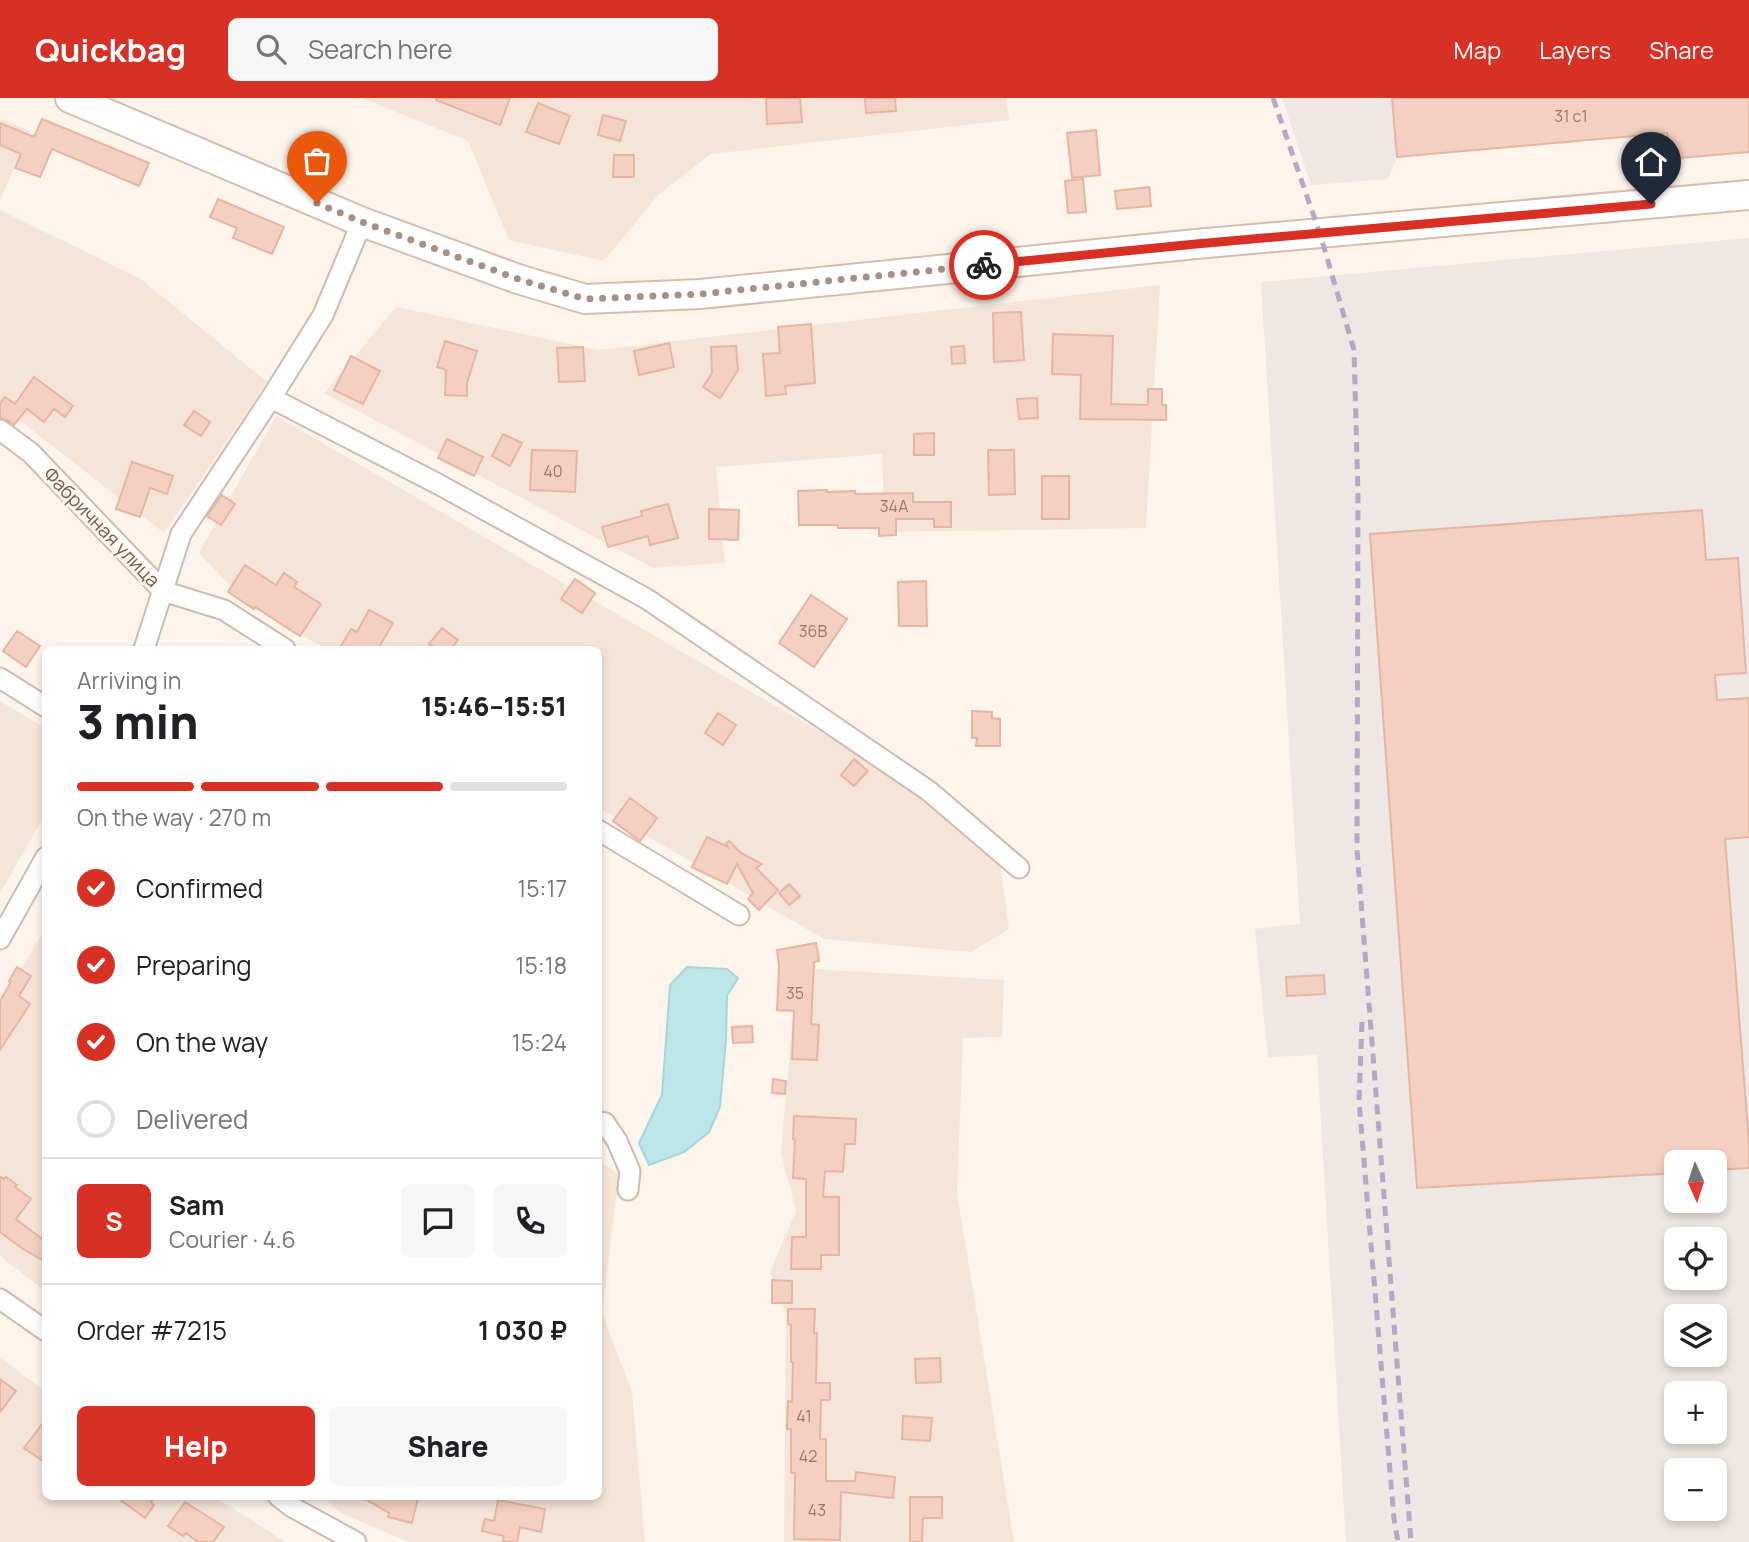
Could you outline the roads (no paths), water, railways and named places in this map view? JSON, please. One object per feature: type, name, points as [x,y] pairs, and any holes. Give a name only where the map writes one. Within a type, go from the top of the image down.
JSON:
[{"type":"main road","points":[[70,98],[362,222],[518,279],[585,299],[700,294],[1196,244],[1749,195]]},
{"type":"street","points":[[145,646],[181,534],[323,315],[362,222]]},
{"type":"street","points":[[271,398],[438,484],[647,599],[929,791],[1019,868]]},
{"type":"street","name":"Фабричная улица","points":[[0,430],[31,453],[163,591],[224,610],[280,646]]},
{"type":"street","points":[[0,678],[42,704]]},
{"type":"street","points":[[602,832],[739,915]]},
{"type":"street","points":[[0,939],[42,864]]},
{"type":"street","points":[[602,1123],[617,1141],[630,1171],[628,1190]]},
{"type":"street","points":[[0,1299],[42,1328]]},
{"type":"street","points":[[283,1500],[356,1542]]},
{"type":"water","points":[[687,967],[727,969],[738,978],[727,996],[720,1107],[709,1132],[684,1152],[649,1165],[639,1143],[662,1095],[670,985]]},
{"type":"railway","points":[[1273,98],[1320,234],[1354,350],[1358,496],[1357,850],[1411,1542]]},
{"type":"railway","points":[[1362,1022],[1359,1101],[1398,1542]]}]
